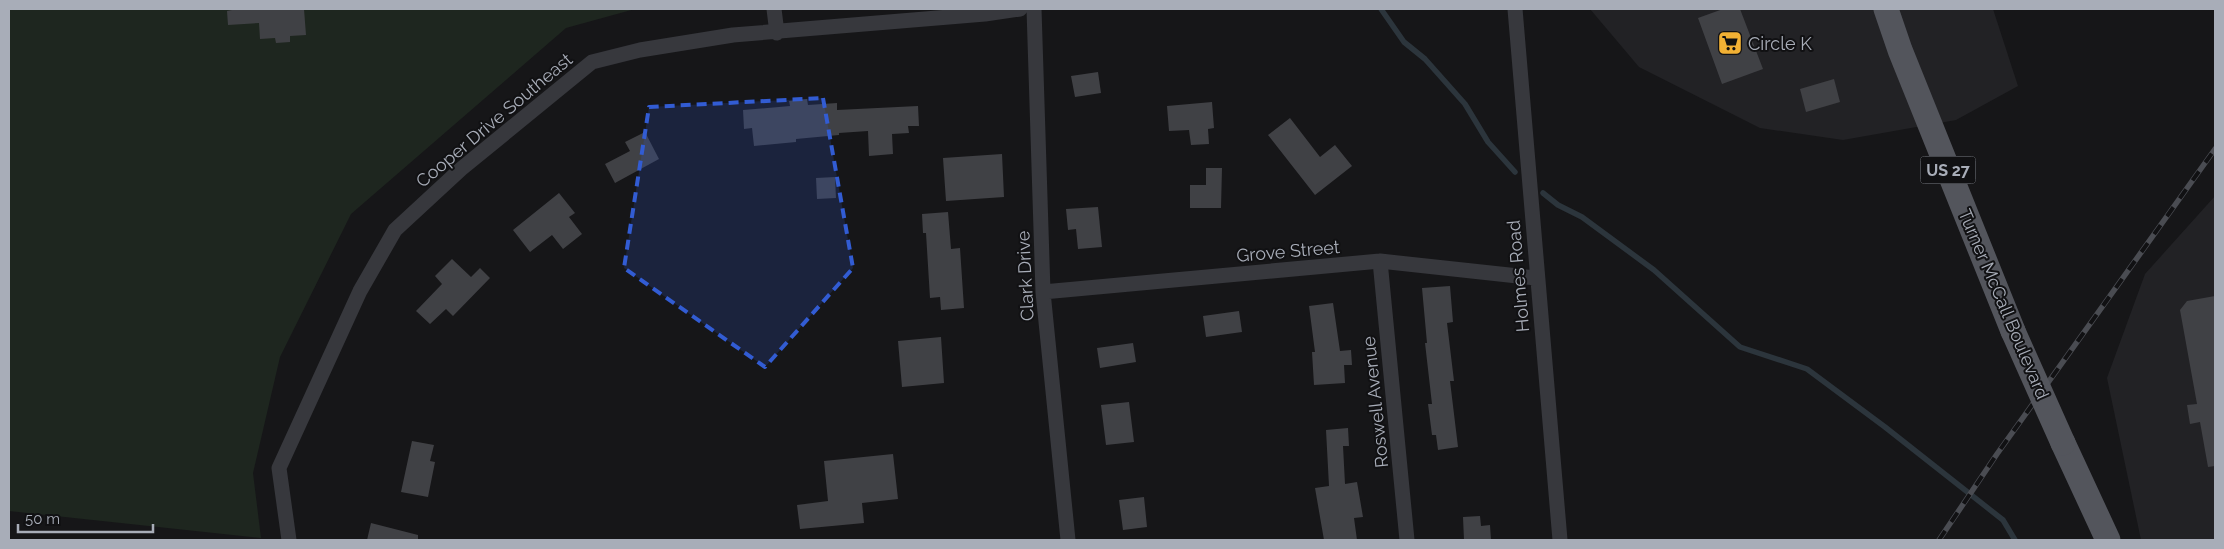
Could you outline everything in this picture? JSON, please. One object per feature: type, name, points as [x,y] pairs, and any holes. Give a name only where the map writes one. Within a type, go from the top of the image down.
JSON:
[{"type":"main road","name":"Turner McCall Boulevard","points":[[1886,9],[1900,50],[2013,331],[2108,540]]},
{"type":"street","points":[[774,9],[777,33]]},
{"type":"street","name":"Cooper Drive Southeast","points":[[290,540],[279,468],[360,291],[395,230],[461,169],[592,62],[640,50],[733,35],[777,33],[985,14],[1020,9]]},
{"type":"street","name":"Clark Drive","points":[[1034,9],[1044,292],[1068,540]]},
{"type":"street","name":"Holmes Road","points":[[1515,9],[1536,278],[1560,540]]},
{"type":"street","name":"Grove Street","points":[[1044,292],[1380,261],[1536,278]]},
{"type":"street","name":"Roswell Avenue","points":[[1380,261],[1407,540]]},
{"type":"highlighted area","points":[[823,98],[853,268],[765,367],[624,268],[649,107]]},
{"type":"shaded area","points":[[9,9],[635,9],[566,28],[351,214],[280,357],[253,473],[261,538],[9,511]]},
{"type":"shaded area","points":[[1590,9],[1993,9],[2018,86],[1956,120],[1843,140],[1760,128],[1639,67]]},
{"type":"shaded area","points":[[2215,196],[2215,540],[2141,540],[2107,378],[2145,274]]},
{"type":"building","points":[[237,9],[304,9],[306,35],[290,36],[290,42],[276,43],[275,38],[260,39],[259,23],[228,25],[227,11]]},
{"type":"building","name":"Circle K","points":[[1723,9],[1740,9],[1763,69],[1722,84],[1698,18]]},
{"type":"building","points":[[1098,72],[1101,93],[1075,97],[1071,76]]},
{"type":"building","points":[[1834,79],[1840,102],[1806,112],[1800,89]]},
{"type":"building","points":[[807,99],[808,105],[837,103],[837,110],[918,106],[919,126],[908,126],[909,133],[892,134],[893,154],[869,156],[868,131],[839,133],[839,135],[796,139],[796,142],[754,146],[752,128],[744,129],[743,110],[790,106],[789,101]]},
{"type":"building","points":[[1212,102],[1214,128],[1208,129],[1209,144],[1191,145],[1189,130],[1169,131],[1167,106]]},
{"type":"building","points":[[1290,118],[1320,157],[1335,145],[1352,166],[1315,195],[1268,135]]},
{"type":"building","points":[[645,132],[659,159],[615,183],[605,164],[630,151],[625,142]]},
{"type":"building","points":[[1002,154],[1004,197],[946,201],[943,158]]},
{"type":"building","points":[[1206,168],[1222,168],[1221,208],[1190,208],[1190,185],[1206,185]]},
{"type":"building","points":[[835,177],[836,198],[817,199],[816,178]]},
{"type":"building","points":[[559,193],[575,213],[569,217],[582,234],[563,249],[552,235],[530,252],[513,230]]},
{"type":"building","points":[[1098,207],[1102,247],[1078,249],[1076,229],[1068,230],[1066,209]]},
{"type":"building","points":[[948,212],[951,249],[960,248],[964,308],[941,310],[940,297],[930,298],[926,233],[923,233],[922,214]]},
{"type":"building","points":[[452,259],[471,277],[480,268],[490,278],[453,316],[446,309],[430,324],[416,311],[442,284],[435,276]]},
{"type":"building","points":[[1450,286],[1453,322],[1447,323],[1454,381],[1450,381],[1458,447],[1438,450],[1436,435],[1432,435],[1428,404],[1432,404],[1425,343],[1427,343],[1422,288]]},
{"type":"building","points":[[2215,296],[2215,466],[2208,467],[2200,422],[2190,424],[2187,405],[2197,404],[2180,310],[2187,301]]},
{"type":"building","points":[[1333,303],[1340,351],[1351,350],[1352,365],[1344,365],[1345,383],[1314,385],[1312,352],[1315,352],[1309,306]]},
{"type":"building","points":[[1239,311],[1242,332],[1206,337],[1203,316]]},
{"type":"building","points":[[941,337],[944,383],[902,387],[898,341]]},
{"type":"building","points":[[1133,343],[1136,362],[1100,368],[1097,348]]},
{"type":"building","points":[[1129,402],[1134,442],[1106,445],[1101,405]]},
{"type":"building","points":[[1348,428],[1349,446],[1343,446],[1345,484],[1357,482],[1363,517],[1354,518],[1357,540],[1324,540],[1315,488],[1329,486],[1326,430]]},
{"type":"building","points":[[412,441],[434,445],[430,461],[435,462],[428,497],[401,492]]},
{"type":"building","points":[[893,454],[898,499],[862,503],[864,523],[800,529],[797,505],[828,501],[824,461]]},
{"type":"building","points":[[1144,497],[1147,527],[1123,530],[1119,500]]},
{"type":"building","points":[[1480,516],[1481,526],[1490,525],[1491,540],[1464,540],[1463,517]]},
{"type":"building","points":[[371,523],[418,535],[418,540],[367,540]]},
{"type":"waterway","points":[[1381,9],[1404,42],[1425,59],[1465,104],[1488,142],[1515,172]]},
{"type":"waterway","points":[[1543,193],[1558,205],[1582,217],[1654,270],[1740,347],[1807,369],[1885,427],[2003,520],[2015,540]]},
{"type":"railway","points":[[1939,540],[1997,454],[2215,149]]},
{"type":"place","name":"Circle K","points":[[1730,43]]}]
